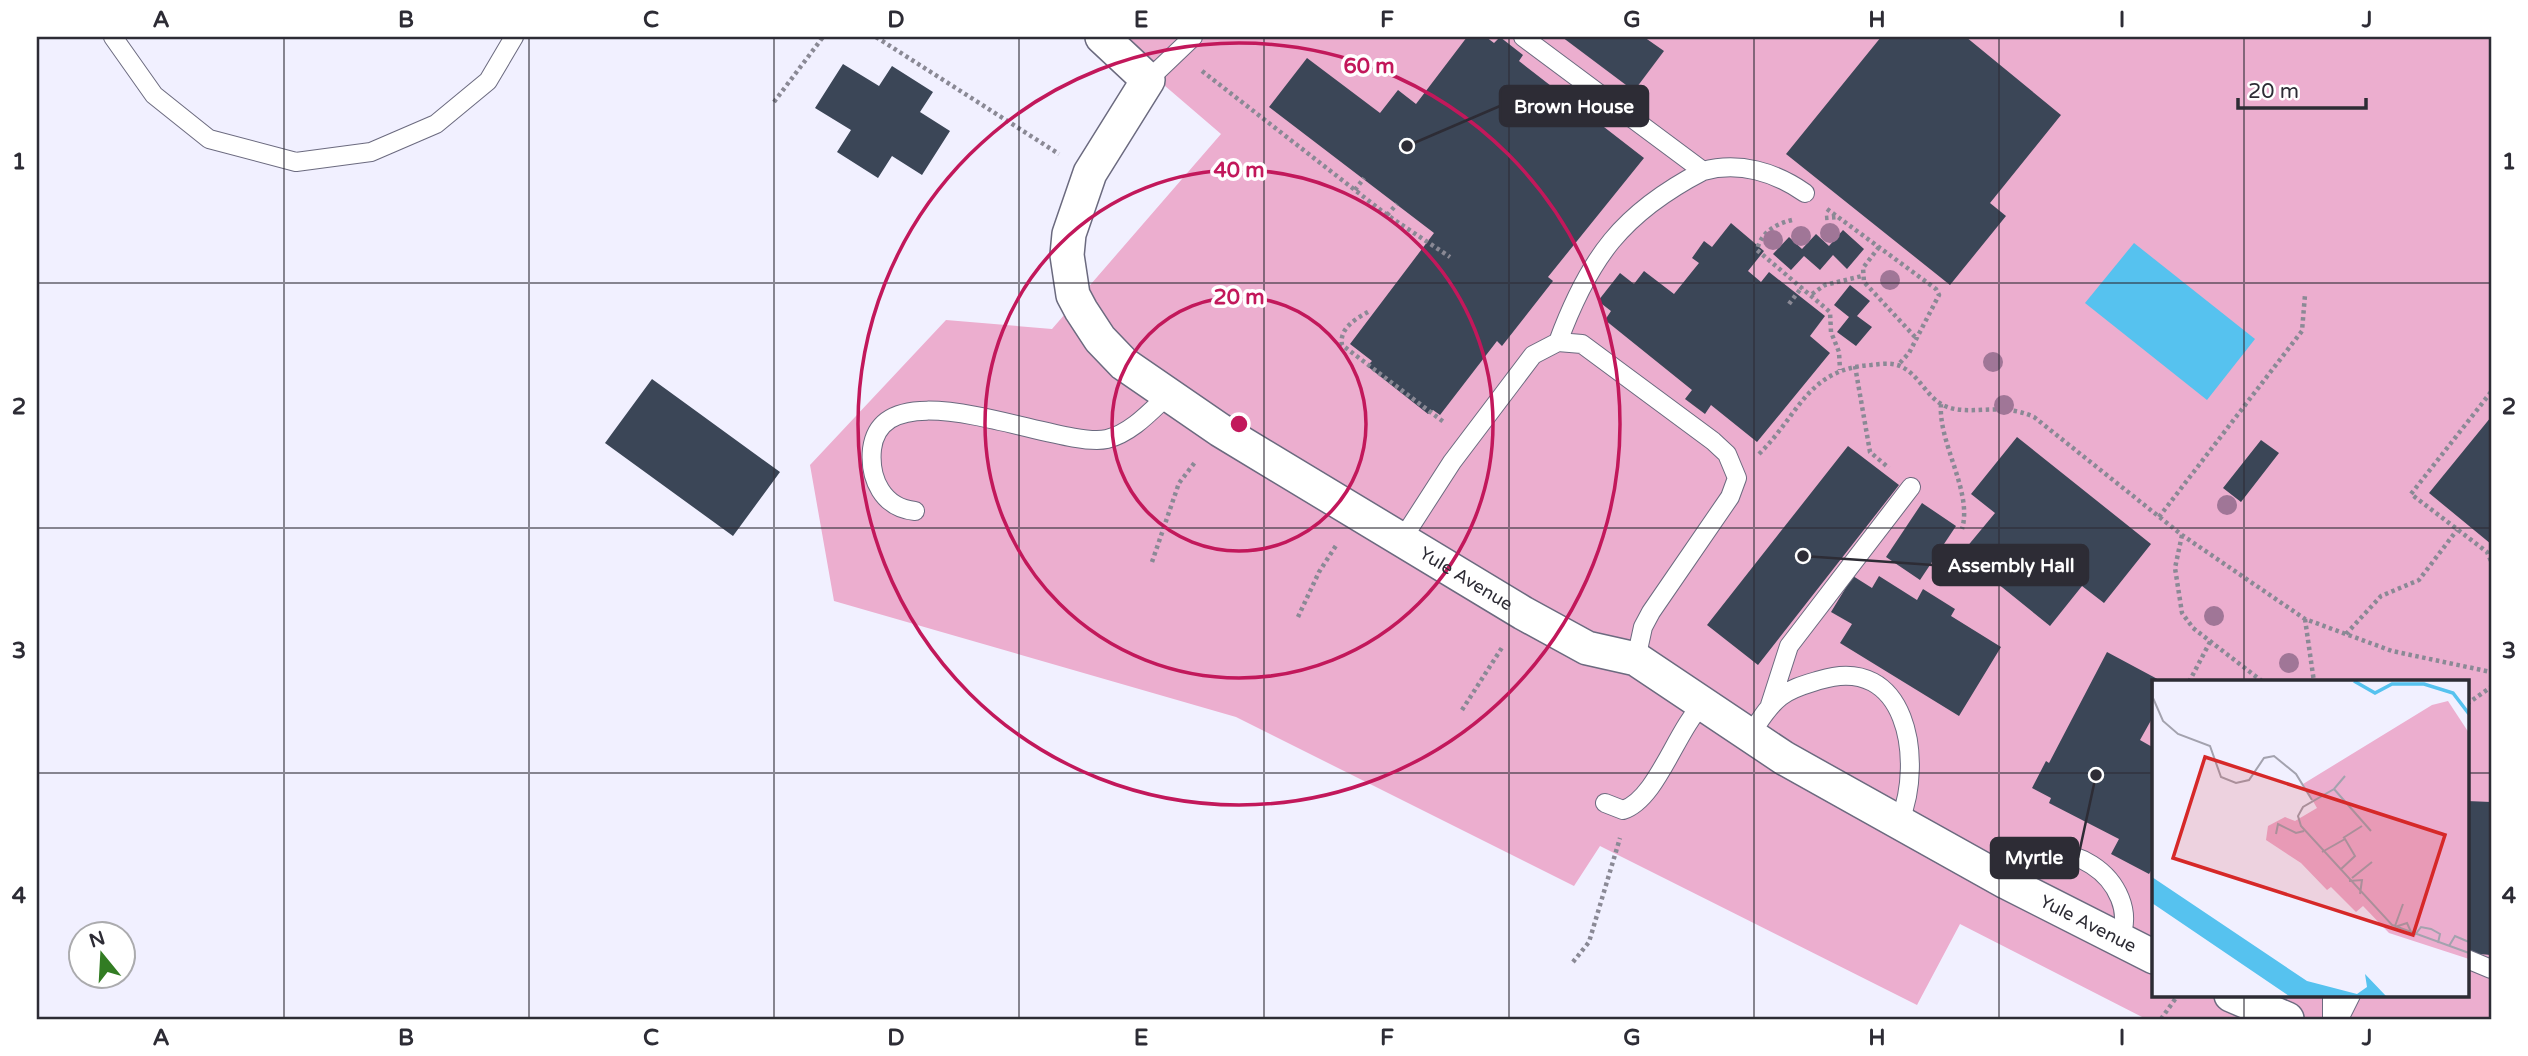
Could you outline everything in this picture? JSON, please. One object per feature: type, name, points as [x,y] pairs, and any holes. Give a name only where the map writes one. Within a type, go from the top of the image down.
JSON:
[{"type":"street","points":[[1102,37],[1147,80]]},
{"type":"street","name":"Yule Avenue","points":[[1147,80],[1090,173],[1069,234],[1068,255],[1073,295],[1100,339],[1124,364],[1167,396],[1401,541],[1573,641],[1600,652],[1636,659],[1784,758],[2006,881],[2152,956]]},
{"type":"street","points":[[2233,996],[2287,1019]]},
{"type":"lane","points":[[113,37],[154,95],[209,139],[296,162],[371,152],[436,124],[488,82],[514,37]]},
{"type":"lane","points":[[1147,80],[1179,53],[1193,37]]},
{"type":"lane","points":[[1523,37],[1703,171]]},
{"type":"lane","points":[[1558,342],[1583,279],[1646,204],[1703,171],[1728,166],[1789,181],[1805,192]]},
{"type":"lane","points":[[1401,541],[1468,440],[1533,355],[1558,342],[1582,344],[1713,441],[1727,454],[1736,471],[1737,478],[1730,497],[1643,627],[1636,659]]},
{"type":"lane","points":[[915,511],[891,503],[879,490],[872,469],[876,437],[889,421],[898,416],[918,411],[960,414],[1096,440],[1124,431],[1167,396]]},
{"type":"lane","points":[[1769,708],[1789,646],[1912,487]]},
{"type":"lane","points":[[1750,735],[1769,708],[1788,691],[1838,675],[1867,680],[1896,704],[1908,742],[1910,783],[1900,820]]},
{"type":"lane","points":[[1605,803],[1623,810],[1646,793],[1681,731],[1703,704]]},
{"type":"lane","points":[[2006,881],[2035,856],[2057,852],[2077,858],[2102,874],[2119,894],[2127,917],[2119,940]]},
{"type":"lane","points":[[2468,959],[2491,969]]},
{"type":"lane","points":[[2332,996],[2332,1019]]},
{"type":"lane","points":[[2339,1019],[2350,996]]},
{"type":"path","points":[[774,102],[822,37]]},
{"type":"path","points":[[876,37],[1090,173]]},
{"type":"path","points":[[1179,53],[1387,215],[1450,257]]},
{"type":"path","points":[[1355,190],[1364,178]]},
{"type":"path","points":[[1387,215],[1398,204]]},
{"type":"path","points":[[1811,219],[1836,215],[1936,289],[1939,295],[1898,365]]},
{"type":"path","points":[[1800,220],[1775,225],[1764,235],[1757,250],[1812,294],[1830,313],[1831,332],[1839,352],[1840,370]]},
{"type":"path","points":[[1879,247],[1867,261],[1862,276],[1871,293],[1916,338]]},
{"type":"path","points":[[1812,294],[1825,285],[1862,276]]},
{"type":"path","points":[[1789,304],[1802,287]]},
{"type":"path","points":[[2159,517],[2302,331],[2305,295]]},
{"type":"path","points":[[1368,312],[1349,325],[1342,336],[1342,345],[1468,440]]},
{"type":"path","points":[[1736,471],[1763,449],[1824,377],[1854,366],[1898,365],[1917,376],[1941,404],[1963,509],[1962,530]]},
{"type":"path","points":[[1854,366],[1870,452],[1912,487]]},
{"type":"path","points":[[2491,391],[2411,494],[2487,552],[2491,561]]},
{"type":"path","points":[[1941,404],[1957,408],[2005,407],[2034,417],[2182,535],[2305,619],[2392,651],[2491,671]]},
{"type":"path","points":[[1152,562],[1179,483],[1200,456]]},
{"type":"path","points":[[2346,634],[2381,596],[2419,580],[2457,530]]},
{"type":"path","points":[[2182,535],[2175,568],[2179,602],[2193,628],[2262,680]]},
{"type":"path","points":[[1298,617],[1319,572],[1338,541]]},
{"type":"path","points":[[2305,619],[2314,680]]},
{"type":"path","points":[[2190,680],[2211,640]]},
{"type":"path","points":[[1462,710],[1489,667]]},
{"type":"path","points":[[2468,703],[2491,687]]},
{"type":"path","points":[[1573,962],[1589,942],[1599,917],[1621,836],[1623,810]]},
{"type":"path","points":[[2161,1019],[2177,996]]},
{"type":"shaded area","points":[[1108,37],[2491,37],[2491,1019],[2146,1019],[1960,924],[1917,1005],[1600,846],[1574,886],[1236,717],[834,601],[810,465],[946,320],[1052,329],[1221,134]]},
{"type":"water","points":[[2134,243],[2255,339],[2207,400],[2085,303]]},
{"type":"building","points":[[1467,37],[1486,37],[1494,43],[1500,37],[1523,55],[1519,61],[1644,158],[1548,277],[1553,281],[1502,346],[1497,341],[1440,415],[1433,410],[1428,414],[1367,366],[1372,361],[1350,344],[1434,233],[1269,107],[1307,58],[1380,113],[1398,90],[1416,104]]},
{"type":"building","points":[[1562,37],[1644,37],[1664,51],[1634,91]]},
{"type":"building","points":[[1881,37],[1966,37],[2061,115],[1990,203],[2006,216],[1950,285],[1786,154]]},
{"type":"building","points":[[843,64],[879,86],[892,66],[933,92],[920,112],[950,131],[922,175],[892,156],[878,178],[837,152],[851,130],[815,108]]},
{"type":"building","points":[[1731,223],[1764,251],[1748,271],[1761,282],[1769,272],[1825,316],[1810,336],[1830,353],[1757,442],[1711,405],[1705,414],[1685,399],[1692,390],[1605,320],[1611,311],[1598,301],[1620,273],[1634,284],[1644,271],[1674,294],[1699,263],[1692,258],[1704,241],[1712,247]]},
{"type":"building","points":[[1843,230],[1864,249],[1847,269],[1833,255],[1820,270],[1804,256],[1791,270],[1773,254],[1789,237],[1802,249],[1816,234],[1829,246]]},
{"type":"building","points":[[1850,285],[1870,301],[1857,316],[1872,327],[1856,346],[1837,332],[1849,317],[1834,305]]},
{"type":"building","points":[[652,379],[780,472],[733,536],[605,443]]},
{"type":"building","points":[[2491,417],[2491,544],[2429,493]]},
{"type":"building","points":[[2017,437],[2151,544],[2104,603],[2082,586],[2050,626],[1961,554],[1995,513],[1971,494]]},
{"type":"building","points":[[2261,440],[2279,453],[2241,502],[2223,488]]},
{"type":"building","points":[[1848,446],[1899,485],[1758,665],[1707,625]]},
{"type":"building","points":[[1922,503],[1956,526],[1920,580],[1886,557]]},
{"type":"building","points":[[1853,576],[1872,588],[1879,576],[1917,600],[1923,589],[1955,609],[1951,616],[2001,647],[1959,716],[1840,643],[1852,624],[1831,612]]},
{"type":"building","points":[[2107,652],[2159,680],[2152,680],[2152,719],[2140,740],[2152,747],[2152,869],[2149,874],[2111,854],[2119,839],[2049,803],[2051,798],[2032,788],[2046,761],[2049,763]]},
{"type":"building","points":[[2468,801],[2491,802],[2491,955],[2468,953]]},
{"type":"place","name":"Brown House","points":[[1407,146]]},
{"type":"place","name":"Assembly Hall","points":[[1803,556]]},
{"type":"place","name":"Myrtle","points":[[2096,775]]}]
